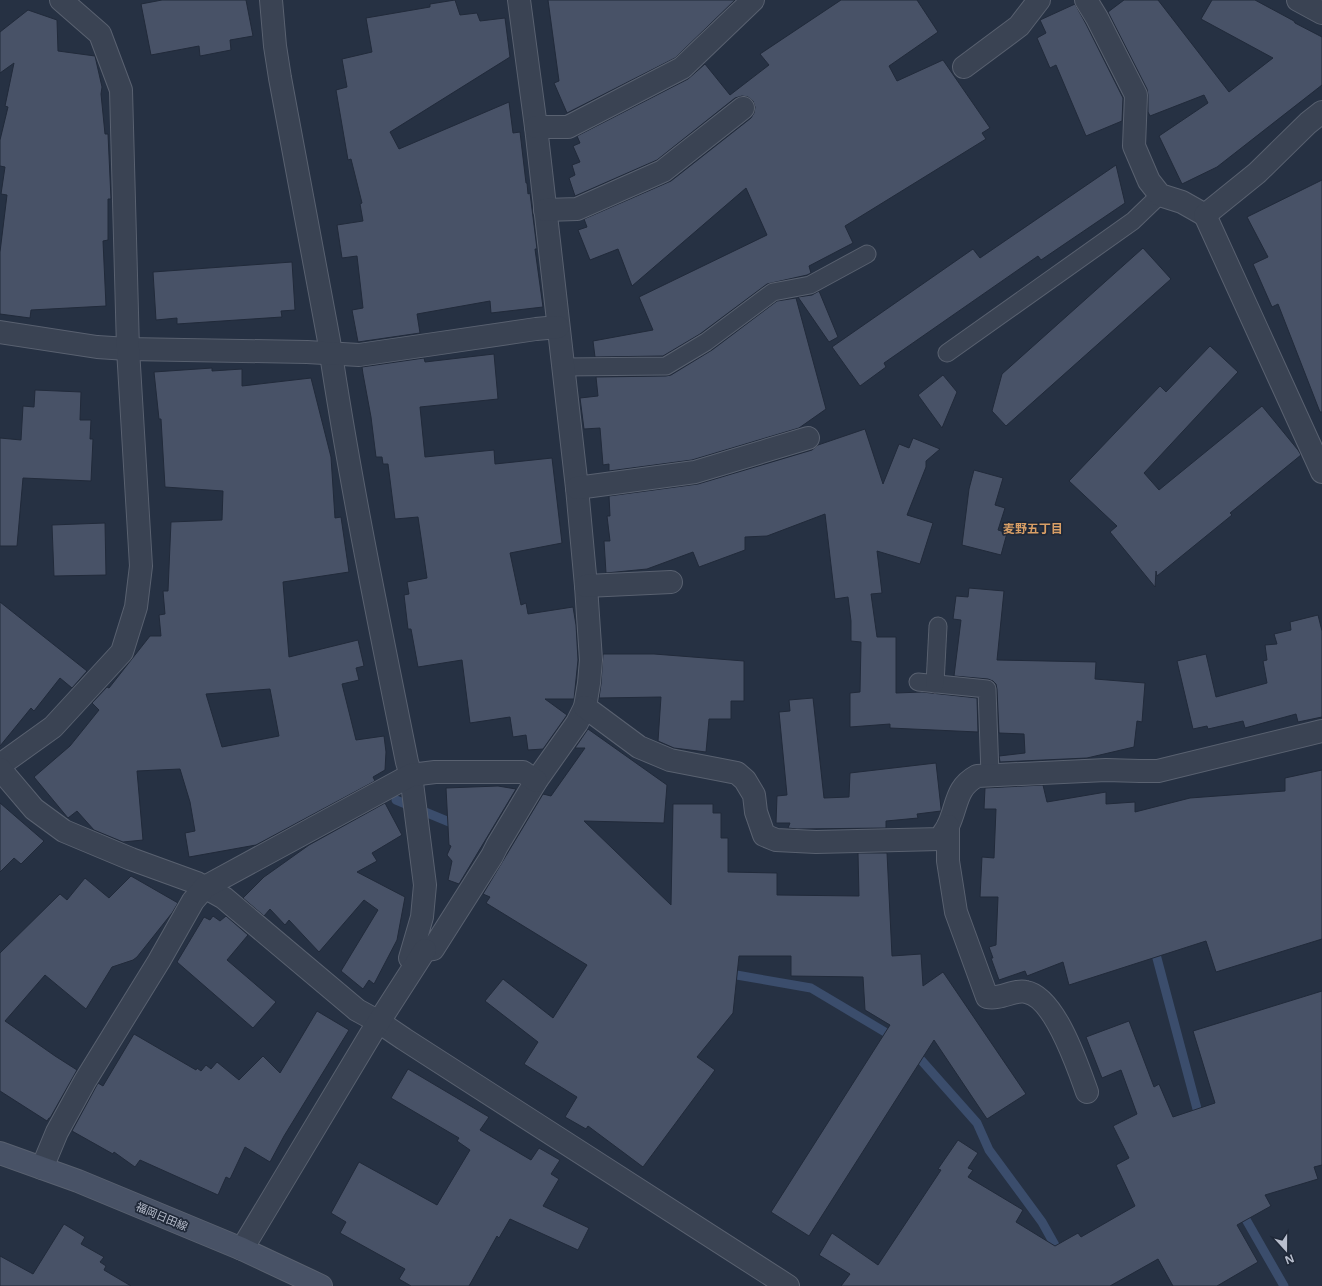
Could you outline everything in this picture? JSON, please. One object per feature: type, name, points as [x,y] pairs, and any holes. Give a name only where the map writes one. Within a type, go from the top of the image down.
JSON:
[{"type":"main road","name":"福岡日田線","points":[[0,1153],[78,1181],[242,1249],[321,1286]]},
{"type":"street","points":[[0,765],[53,726],[122,652],[136,607],[141,566],[128,349],[121,90],[100,34],[61,0]]},
{"type":"street","points":[[271,0],[275,46],[280,78],[368,568],[407,762],[411,775],[425,885],[422,917],[410,958],[425,950],[433,949],[442,937],[536,781],[577,723],[584,707],[589,683],[591,660],[577,488],[536,127],[519,0]]},
{"type":"street","points":[[536,127],[568,127],[682,68],[753,0]]},
{"type":"street","points":[[964,67],[1019,26],[1039,0]]},
{"type":"street","points":[[1086,0],[1097,18],[1136,95],[1134,146],[1149,181],[1160,195],[1182,202],[1204,215],[1322,472]]},
{"type":"street","points":[[1298,0],[1322,13]]},
{"type":"street","points":[[545,210],[577,209],[663,171],[743,108]]},
{"type":"street","points":[[1204,215],[1257,173],[1308,123],[1322,112]]},
{"type":"street","points":[[0,332],[97,347],[128,349],[330,352],[359,355],[558,326]]},
{"type":"street","points":[[577,488],[695,472],[808,438]]},
{"type":"street","points":[[586,586],[671,582]]},
{"type":"street","points":[[584,707],[639,747],[670,760],[737,773],[745,780],[754,795],[756,812],[764,835],[776,840],[816,842],[940,839],[948,826],[959,794],[969,780],[977,776],[1106,770],[1158,770],[1322,731]]},
{"type":"street","points":[[0,768],[34,809],[64,831],[131,859],[205,886],[224,898],[357,1010],[379,1022],[788,1286]]},
{"type":"street","points":[[42,1168],[58,1132],[85,1081],[159,961],[193,901],[205,886],[411,775],[435,772],[523,772],[536,781]]},
{"type":"street","points":[[948,826],[949,866],[956,912],[987,997],[998,997],[1024,991],[1039,998],[1048,1007],[1069,1044],[1087,1092]]},
{"type":"street","points":[[242,1249],[379,1022],[425,950]]},
{"type":"lane","points":[[947,353],[1133,221],[1160,195]]},
{"type":"lane","points":[[563,367],[666,366],[706,342],[773,292],[810,285],[867,254]]},
{"type":"lane","points":[[935,684],[938,626]]},
{"type":"lane","points":[[918,682],[987,689],[990,775]]},
{"type":"building","points":[[162,0],[246,0],[253,36],[230,40],[231,50],[200,56],[199,46],[151,55],[141,4]]},
{"type":"building","points":[[455,0],[460,15],[477,13],[480,21],[505,18],[510,57],[390,132],[399,149],[509,102],[513,133],[520,132],[526,183],[528,194],[530,193],[537,249],[535,249],[543,307],[491,313],[490,301],[417,314],[420,333],[358,342],[352,310],[363,308],[357,256],[342,258],[337,225],[363,221],[360,204],[362,203],[351,159],[348,160],[336,90],[347,87],[342,59],[372,52],[366,18],[430,7],[430,4]]},
{"type":"building","points":[[548,0],[735,0],[675,58],[567,113],[554,83],[559,81]]},
{"type":"building","points":[[841,0],[917,0],[938,32],[889,66],[897,81],[943,60],[990,128],[982,133],[986,139],[845,226],[853,243],[809,266],[811,273],[767,284],[700,334],[663,356],[595,357],[593,341],[653,330],[639,297],[767,235],[746,188],[632,286],[618,249],[590,260],[578,230],[587,227],[584,219],[671,181],[751,118],[755,107],[753,101],[748,97],[742,96],[735,98],[657,160],[575,196],[569,178],[575,175],[572,165],[580,162],[573,146],[580,143],[577,136],[688,79],[705,64],[730,95],[769,65],[760,54]]},
{"type":"building","points":[[1124,0],[1158,0],[1229,92],[1273,58],[1201,19],[1212,0],[1255,0],[1322,37],[1322,85],[1217,167],[1182,184],[1159,136],[1208,103],[1204,95],[1150,116],[1148,112],[1147,89],[1108,12]]},
{"type":"building","points":[[1075,4],[1123,98],[1122,121],[1086,136],[1056,65],[1050,68],[1037,38],[1046,33],[1040,20]]},
{"type":"building","points":[[28,10],[57,20],[58,51],[95,56],[102,87],[101,94],[105,134],[108,134],[111,199],[108,199],[108,240],[103,241],[106,306],[31,310],[30,318],[0,314],[0,252],[7,195],[1,194],[5,167],[0,166],[0,140],[8,107],[5,106],[14,63],[0,73],[0,32]]},
{"type":"building","points":[[1116,165],[1125,203],[1041,260],[1038,256],[884,363],[886,367],[860,386],[832,347],[973,249],[980,258]]},
{"type":"building","points":[[1322,180],[1322,412],[1320,412],[1278,304],[1272,307],[1253,264],[1268,257],[1247,217]]},
{"type":"building","points":[[1143,248],[1171,279],[1006,426],[992,411],[1002,374]]},
{"type":"building","points":[[292,262],[295,310],[281,311],[282,317],[177,324],[177,318],[156,320],[153,272]]},
{"type":"building","points":[[819,291],[838,337],[829,342],[798,297],[812,295]]},
{"type":"building","points":[[796,298],[826,409],[799,428],[692,460],[609,471],[609,464],[603,465],[600,428],[584,429],[580,398],[598,396],[596,377],[671,375],[712,350],[777,301]]},
{"type":"building","points":[[1210,346],[1238,372],[1144,473],[1159,490],[1262,406],[1301,455],[1230,513],[1232,515],[1157,576],[1156,571],[1155,587],[1110,532],[1117,526],[1069,481],[1160,386],[1166,392]]},
{"type":"building","points":[[494,354],[498,399],[420,407],[425,457],[494,450],[495,464],[552,458],[562,543],[510,553],[521,605],[526,603],[528,614],[573,607],[576,625],[578,660],[574,699],[545,699],[567,715],[543,749],[528,750],[526,735],[513,737],[510,717],[470,723],[462,660],[418,667],[411,629],[408,629],[404,595],[409,594],[407,582],[427,578],[418,517],[395,519],[388,464],[383,464],[382,457],[376,457],[371,417],[362,367],[424,358],[425,362]]},
{"type":"building","points":[[212,368],[212,371],[242,369],[242,386],[311,378],[331,457],[335,518],[341,517],[349,572],[283,582],[289,657],[358,640],[364,666],[356,668],[359,680],[342,684],[356,740],[384,736],[386,752],[385,770],[373,777],[375,781],[256,845],[189,857],[185,833],[195,831],[190,802],[180,769],[137,771],[143,840],[123,842],[94,830],[77,811],[68,818],[34,777],[70,746],[99,710],[92,703],[107,687],[109,688],[150,636],[161,636],[159,615],[165,614],[163,591],[168,591],[171,522],[222,520],[223,491],[165,487],[161,419],[159,419],[154,372]],"holes":[[[270,689],[279,736],[222,747],[206,694]]]},
{"type":"building","points":[[943,375],[957,392],[942,428],[918,395]]},
{"type":"building","points":[[35,390],[81,392],[80,420],[91,420],[90,439],[93,439],[91,481],[23,478],[17,546],[0,546],[0,438],[21,440],[23,406],[34,407]]},
{"type":"building","points":[[865,429],[883,484],[899,444],[909,448],[913,438],[940,449],[926,461],[926,467],[907,515],[933,523],[920,564],[877,551],[882,593],[871,594],[877,637],[896,637],[896,693],[922,692],[977,698],[978,732],[890,728],[890,724],[850,727],[850,693],[860,692],[861,642],[851,641],[851,621],[848,597],[835,599],[825,514],[767,536],[745,537],[745,550],[699,567],[693,552],[647,569],[606,573],[604,541],[610,541],[607,516],[610,516],[609,496],[698,484],[812,450],[818,445]]},
{"type":"building","points":[[974,470],[1003,478],[995,505],[1005,508],[998,530],[1007,533],[1001,555],[962,545],[969,489]]},
{"type":"building","points":[[105,523],[106,575],[54,576],[52,525]]},
{"type":"building","points":[[969,588],[1004,591],[997,660],[1096,662],[1095,679],[1145,683],[1142,722],[1137,721],[1134,747],[1087,758],[1000,762],[999,756],[1025,753],[1024,734],[999,733],[997,689],[996,684],[993,681],[988,679],[954,676],[961,620],[953,619],[956,596],[968,597]]},
{"type":"building","points":[[0,602],[87,671],[72,688],[60,678],[34,711],[31,708],[0,746]]},
{"type":"building","points":[[1318,615],[1322,631],[1322,717],[1298,722],[1296,714],[1245,728],[1243,721],[1208,729],[1207,726],[1193,729],[1177,661],[1206,654],[1216,697],[1267,683],[1263,661],[1267,660],[1265,645],[1277,644],[1274,634],[1291,630],[1290,622]]},
{"type":"building","points":[[603,654],[654,654],[744,661],[744,701],[731,701],[731,719],[709,719],[706,752],[674,748],[658,741],[661,697],[599,698]]},
{"type":"building","points":[[813,698],[824,798],[849,797],[850,773],[936,763],[941,811],[917,814],[918,818],[886,821],[886,828],[797,829],[788,828],[790,823],[776,823],[777,796],[787,795],[779,712],[790,711],[789,700]]},
{"type":"building","points":[[588,729],[667,785],[664,823],[584,821],[671,905],[673,804],[713,804],[713,813],[721,813],[721,838],[728,838],[728,872],[777,873],[777,895],[859,896],[858,853],[887,853],[892,956],[921,954],[923,986],[943,972],[1026,1094],[987,1119],[934,1040],[809,1236],[771,1212],[890,1025],[865,1010],[863,977],[791,976],[791,956],[739,956],[733,1013],[697,1057],[715,1070],[643,1167],[588,1126],[586,1129],[565,1117],[577,1097],[524,1064],[538,1042],[485,1001],[503,979],[553,1018],[587,965],[486,903],[490,897],[483,894],[543,794],[551,796],[585,748],[575,748]]},
{"type":"building","points":[[1322,770],[1322,939],[1216,972],[1206,941],[1069,985],[1063,962],[1027,976],[1025,971],[999,980],[991,958],[993,958],[989,947],[996,945],[998,897],[980,897],[982,857],[994,858],[996,809],[984,809],[985,788],[1043,785],[1047,802],[1106,792],[1106,804],[1135,802],[1135,812],[1190,798],[1285,791],[1285,778]]},
{"type":"building","points":[[498,786],[516,789],[459,884],[448,880],[452,861],[447,855],[451,846],[449,845],[446,788]]},
{"type":"building","points":[[0,803],[44,841],[21,864],[14,858],[0,872]]},
{"type":"building","points":[[385,803],[402,835],[372,853],[377,861],[357,872],[405,897],[397,940],[374,984],[369,980],[363,989],[341,971],[378,910],[364,900],[319,952],[289,920],[285,925],[270,909],[264,916],[243,898],[264,877],[309,845]]},
{"type":"building","points":[[131,876],[178,903],[172,913],[137,957],[133,960],[112,967],[86,1009],[45,975],[5,1021],[77,1070],[47,1121],[0,1091],[0,953],[60,894],[67,900],[85,878],[109,898]]},
{"type":"building","points":[[213,916],[220,921],[226,916],[248,935],[227,960],[276,1002],[253,1028],[177,962],[204,917],[210,920]]},
{"type":"building","points":[[1322,991],[1322,1165],[1314,1167],[1318,1179],[1265,1195],[1271,1206],[1237,1225],[1258,1262],[1217,1286],[1173,1286],[1158,1259],[1110,1286],[841,1286],[850,1274],[819,1255],[832,1233],[878,1265],[941,1170],[938,1169],[958,1140],[978,1153],[968,1168],[973,1170],[968,1177],[1023,1210],[1016,1222],[1055,1246],[1078,1233],[1081,1237],[1135,1206],[1116,1165],[1129,1158],[1113,1126],[1137,1114],[1121,1070],[1102,1078],[1086,1037],[1129,1021],[1154,1087],[1159,1084],[1173,1117],[1215,1103],[1193,1031]]},
{"type":"building","points":[[317,1011],[349,1030],[284,1136],[270,1162],[245,1147],[230,1179],[226,1177],[218,1195],[140,1160],[135,1167],[114,1152],[113,1154],[72,1131],[98,1083],[103,1086],[134,1034],[196,1070],[197,1068],[201,1071],[206,1065],[211,1069],[217,1062],[239,1080],[263,1056],[280,1073]]},
{"type":"building","points":[[408,1069],[489,1117],[480,1130],[531,1160],[539,1148],[560,1160],[551,1174],[559,1179],[543,1206],[589,1228],[578,1250],[510,1219],[499,1238],[497,1236],[469,1286],[411,1286],[399,1279],[405,1269],[340,1233],[346,1222],[331,1213],[359,1162],[437,1205],[470,1150],[457,1141],[459,1138],[391,1098]]},
{"type":"building","points":[[64,1224],[85,1237],[81,1244],[104,1257],[100,1262],[106,1266],[104,1270],[131,1286],[0,1286],[0,1256],[33,1274]]},
{"type":"waterway","points":[[396,800],[459,826]]},
{"type":"waterway","points":[[1154,947],[1200,1120]]},
{"type":"waterway","points":[[725,973],[811,988],[895,1038]]},
{"type":"waterway","points":[[914,1052],[977,1123],[989,1150],[1042,1222],[1061,1256]]},
{"type":"waterway","points":[[1240,1209],[1284,1286]]},
{"type":"district","name":"麦野五丁目","points":[[1033,528]]}]
